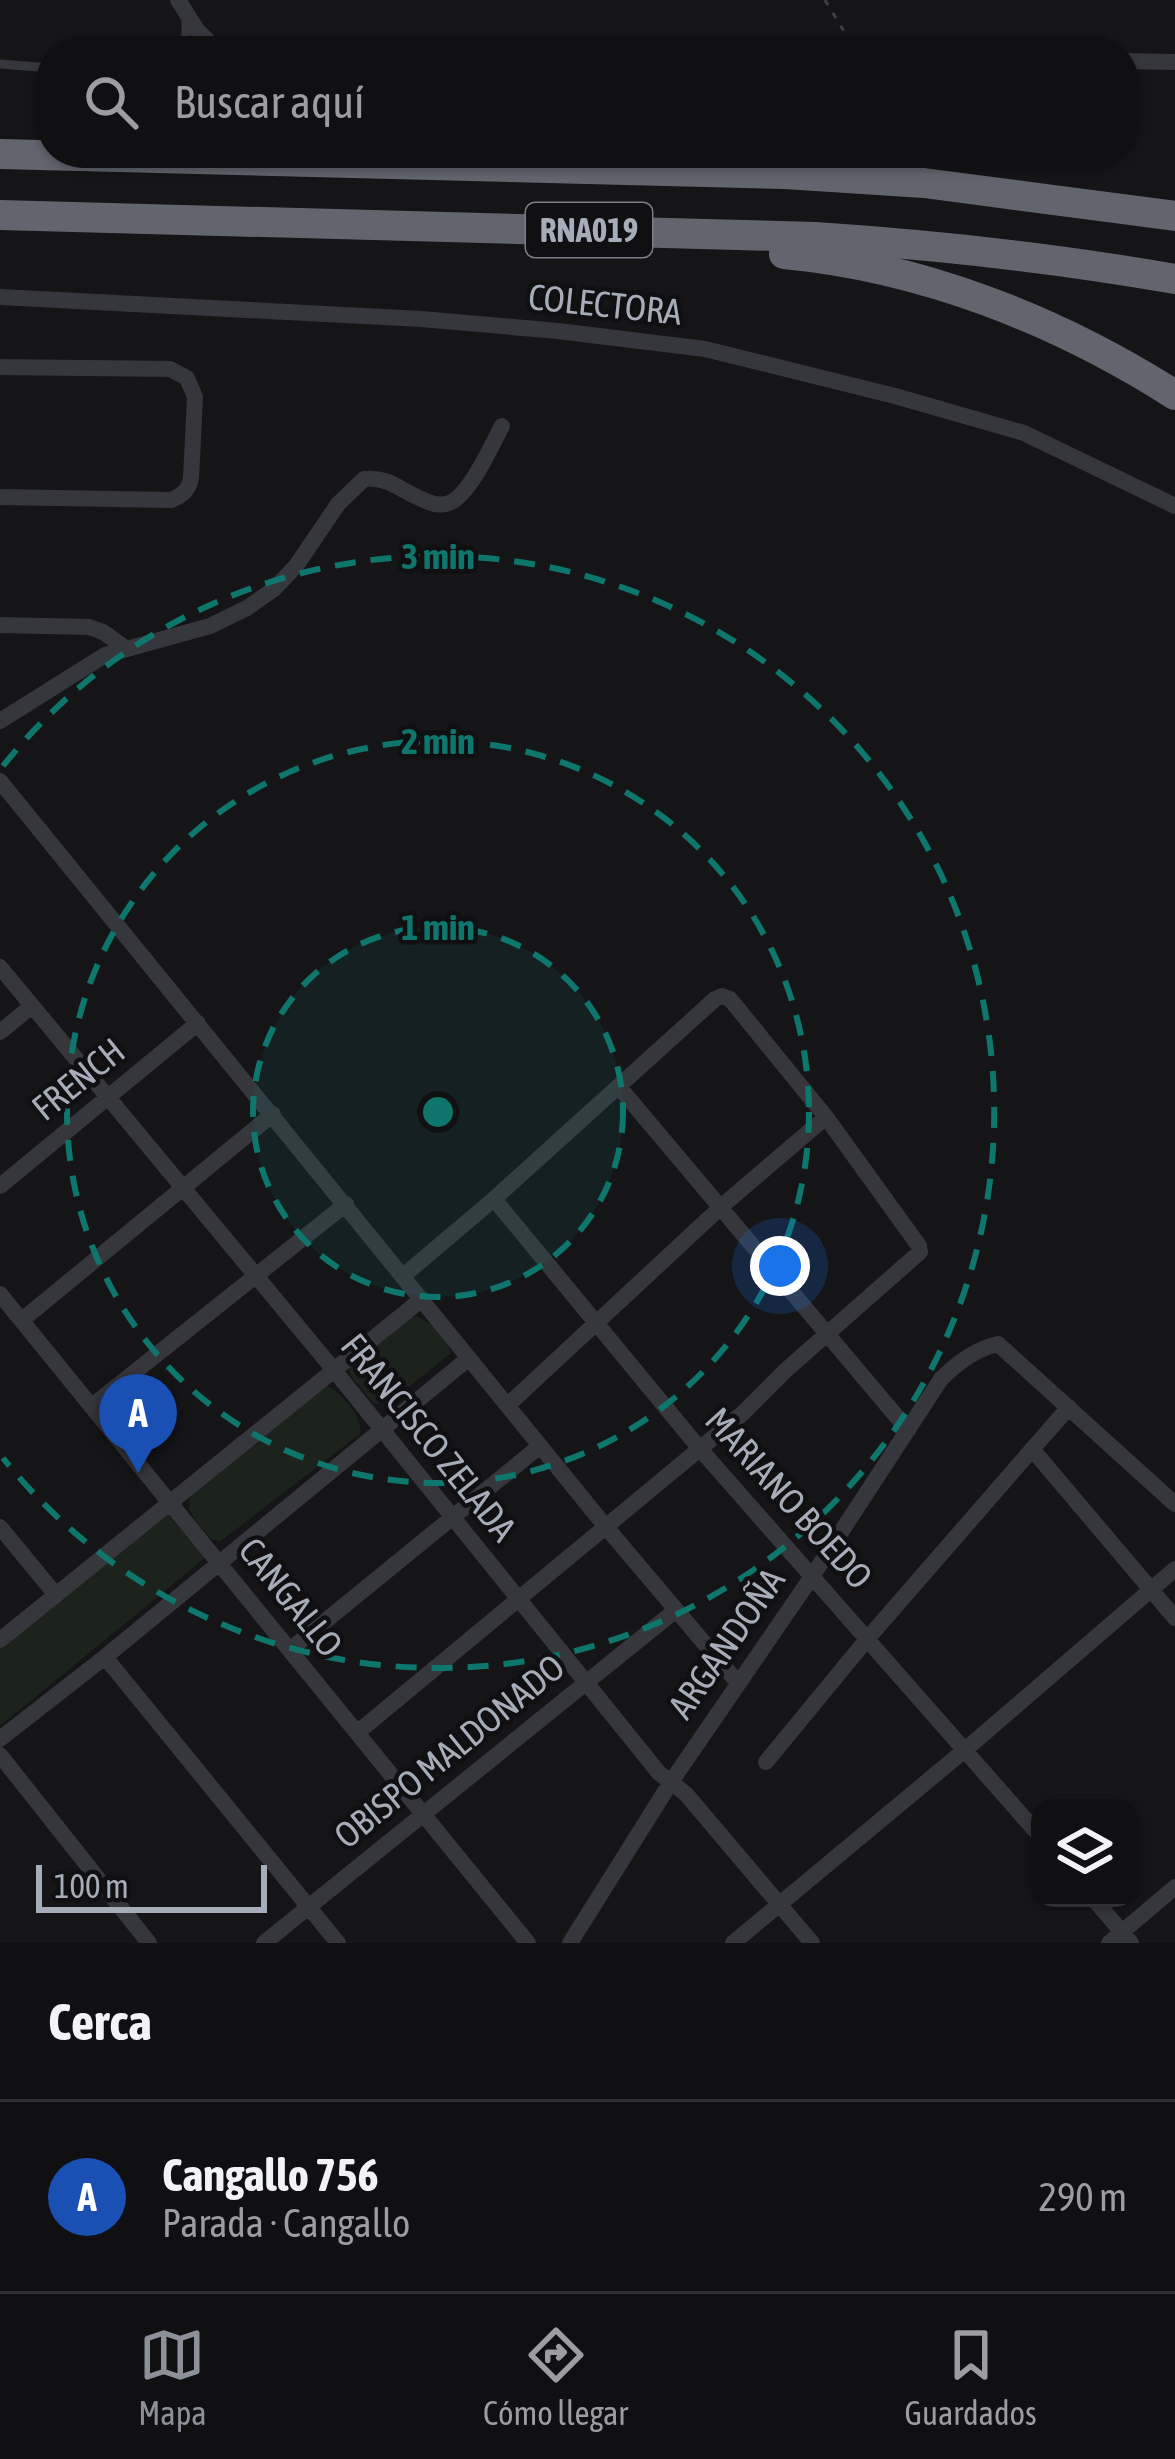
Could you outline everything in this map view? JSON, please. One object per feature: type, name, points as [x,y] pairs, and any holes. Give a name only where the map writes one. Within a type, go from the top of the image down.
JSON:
[{"type":"highway","name":"RNA019","points":[[0,154],[36,155]]},
{"type":"highway","name":"RNA019","points":[[600,168],[924,182],[1175,216]]},
{"type":"highway","points":[[728,171],[760,168]]},
{"type":"highway","points":[[962,168],[1175,196]]},
{"type":"highway","name":"RNA019","points":[[0,215],[875,241],[1041,257],[1175,279]]},
{"type":"highway","points":[[458,226],[553,245],[776,254],[890,272],[1038,321],[1175,395]]},
{"type":"street","points":[[182,6],[203,36]]},
{"type":"street","points":[[1139,62],[1175,62]]},
{"type":"street","name":"COLECTORA","points":[[0,297],[421,319],[705,349],[896,396],[1024,434],[1175,506]]},
{"type":"street","points":[[0,367],[170,369],[181,372],[195,398],[190,486],[182,496],[171,500],[0,497]]},
{"type":"street","points":[[0,721],[77,670],[124,647],[210,626],[247,608],[296,566],[338,504],[364,479],[389,481],[428,502],[445,505],[456,499],[502,426]]},
{"type":"street","points":[[0,625],[89,627],[124,647]]},
{"type":"street","points":[[0,781],[738,1683]]},
{"type":"street","name":"FRANCISCO ZELADA","points":[[0,967],[659,1773],[686,1794],[812,1943]]},
{"type":"street","points":[[358,1732],[700,1450],[920,1252],[826,1118],[730,999],[722,996],[403,1276]]},
{"type":"street","points":[[0,1032],[32,1006]]},
{"type":"street","name":"FRENCH","points":[[0,1186],[198,1023]]},
{"type":"street","points":[[620,1087],[908,1430]]},
{"type":"street","points":[[22,1320],[273,1114]]},
{"type":"street","points":[[508,1405],[722,1205],[826,1118]]},
{"type":"street","name":"MARIANO BOEDO","points":[[494,1199],[700,1450],[1031,1826]]},
{"type":"street","points":[[92,1406],[346,1204]]},
{"type":"street","name":"CANGALLO","points":[[0,1294],[528,1943]]},
{"type":"street","points":[[0,1640],[422,1299]]},
{"type":"street","name":"ARGANDOÑA","points":[[570,1943],[671,1782],[941,1379],[957,1363],[998,1344],[1069,1407]]},
{"type":"street","points":[[0,1739],[469,1358]]},
{"type":"street","points":[[766,1762],[1069,1407],[1175,1504]]},
{"type":"street","points":[[291,1649],[540,1446]]},
{"type":"street","points":[[1032,1449],[1175,1618]]},
{"type":"street","points":[[0,1527],[56,1595]]},
{"type":"street","points":[[733,1943],[1175,1569]]},
{"type":"street","name":"OBISPO MALDONADO","points":[[263,1943],[676,1610]]},
{"type":"street","points":[[105,1657],[338,1943]]},
{"type":"street","points":[[0,1756],[148,1943]]},
{"type":"street","points":[[1099,1907],[1121,1939],[1175,1887]]},
{"type":"lane","points":[[182,6],[186,36]]},
{"type":"lane","points":[[0,64],[36,67]]},
{"type":"path","points":[[825,0],[847,36]]},
{"type":"shaded area","points":[[414,1316],[437,1330],[451,1353],[386,1405],[373,1403],[351,1376],[351,1363]]},
{"type":"shaded area","points":[[328,1386],[351,1407],[360,1434],[221,1541],[212,1540],[191,1511],[193,1491]]},
{"type":"shaded area","points":[[168,1514],[205,1558],[0,1726],[0,1647]]},
{"type":"place","name":"Cangallo 756","points":[[138,1473]]}]
